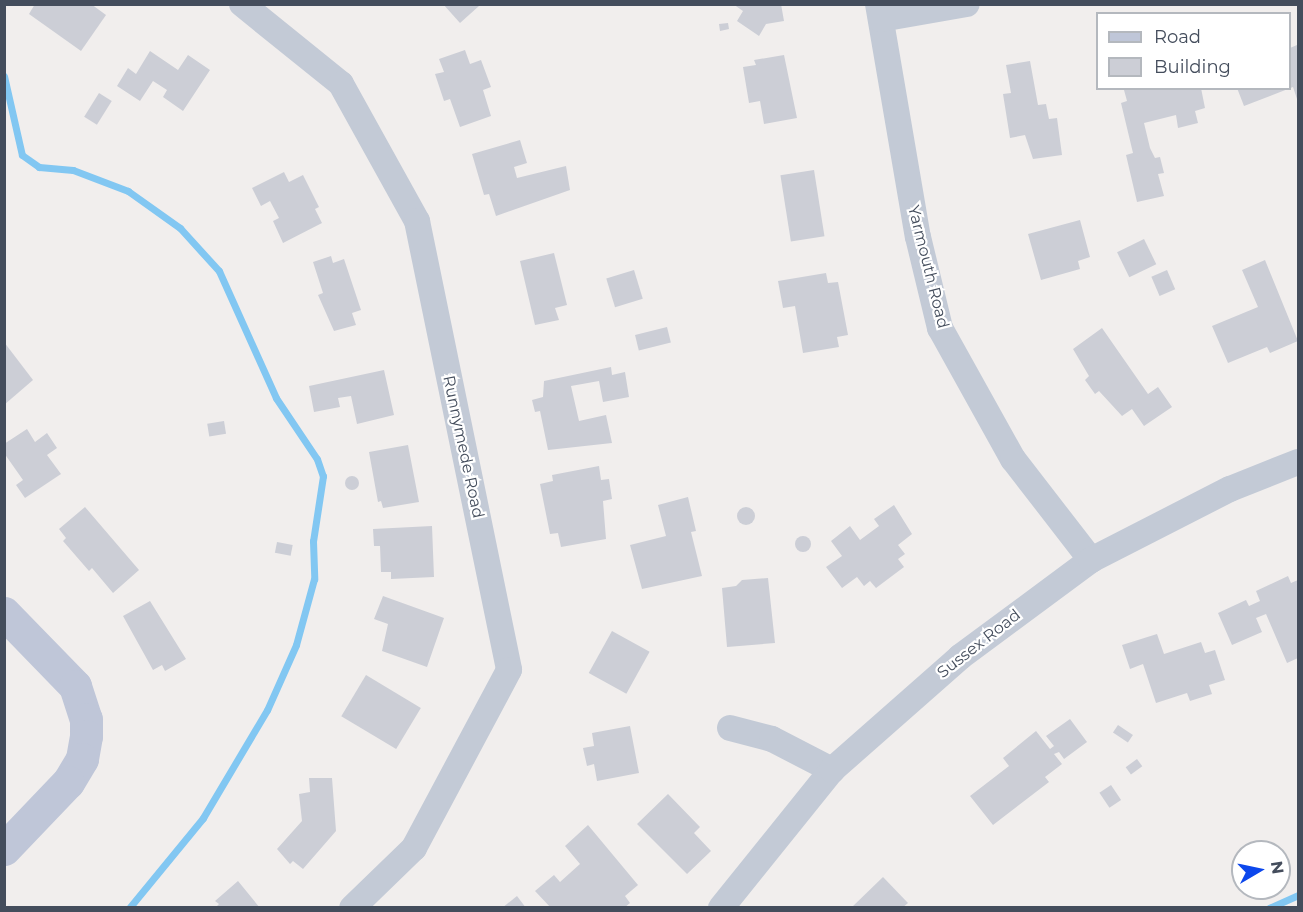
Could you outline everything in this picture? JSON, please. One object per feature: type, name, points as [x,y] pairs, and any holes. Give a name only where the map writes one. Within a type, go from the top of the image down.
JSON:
[{"type":"street","name":"Runnymede Road","points":[[242,4],[341,84],[417,220],[509,670],[414,848],[352,908]]},
{"type":"street","points":[[880,12],[967,4]]},
{"type":"street","name":"Yarmouth Road","points":[[880,12],[918,237],[940,328],[1014,459],[1091,560]]},
{"type":"street","name":"Sussex Road","points":[[721,908],[832,770],[960,657],[1091,560],[1230,489],[1299,462]]},
{"type":"street","points":[[4,614],[75,686],[86,719],[86,736],[82,759],[68,783],[4,849]]},
{"type":"street","points":[[730,728],[772,740],[832,770]]},
{"type":"building","points":[[35,4],[91,4],[106,15],[81,51],[29,14]]},
{"type":"building","points":[[443,4],[478,4],[479,6],[460,23]]},
{"type":"building","points":[[733,4],[781,4],[784,21],[766,24],[759,36],[737,21],[743,11]]},
{"type":"building","points":[[728,23],[729,29],[720,31],[719,24]]},
{"type":"building","points":[[1297,45],[1298,102],[1293,87],[1291,88],[1291,48]]},
{"type":"building","points":[[465,50],[470,64],[481,60],[491,87],[483,90],[491,116],[460,127],[450,99],[444,101],[435,74],[444,72],[439,59]]},
{"type":"building","points":[[150,51],[178,70],[188,55],[210,70],[183,111],[163,97],[167,90],[153,81],[140,101],[117,86],[128,68],[136,74]]},
{"type":"building","points":[[784,55],[797,118],[764,124],[760,101],[749,103],[743,67],[756,65],[754,60]]},
{"type":"building","points":[[1030,61],[1038,105],[1046,104],[1049,119],[1057,118],[1062,155],[1033,159],[1025,135],[1010,138],[1003,94],[1011,93],[1006,65]]},
{"type":"building","points":[[1124,90],[1201,90],[1205,108],[1195,111],[1198,123],[1178,128],[1176,115],[1144,123],[1150,148],[1155,158],[1160,157],[1164,173],[1158,174],[1164,196],[1137,202],[1126,155],[1133,153],[1121,103],[1127,101]]},
{"type":"building","points":[[1238,90],[1285,90],[1244,106]]},
{"type":"building","points":[[99,93],[112,101],[97,125],[84,117]]},
{"type":"building","points":[[520,140],[527,163],[514,167],[517,178],[566,166],[570,190],[496,216],[489,194],[484,195],[472,154]]},
{"type":"building","points":[[814,170],[824,236],[791,241],[780,175]]},
{"type":"building","points":[[284,172],[289,182],[303,175],[319,207],[315,209],[322,223],[283,243],[273,221],[279,218],[270,201],[261,206],[252,188]]},
{"type":"building","points":[[1080,220],[1090,257],[1078,261],[1080,269],[1041,280],[1028,234]]},
{"type":"building","points":[[1144,239],[1156,264],[1129,277],[1117,252]]},
{"type":"building","points":[[554,253],[567,305],[555,308],[559,320],[535,325],[520,261]]},
{"type":"building","points":[[331,256],[333,263],[344,259],[361,310],[352,313],[356,325],[334,331],[318,295],[323,293],[313,262]]},
{"type":"building","points":[[1265,260],[1298,341],[1270,353],[1267,347],[1228,363],[1212,326],[1258,307],[1242,270]]},
{"type":"building","points":[[634,270],[643,299],[615,307],[606,278]]},
{"type":"building","points":[[1167,270],[1175,289],[1160,296],[1151,277]]},
{"type":"building","points":[[826,273],[828,283],[838,282],[848,335],[837,337],[839,347],[803,353],[795,306],[783,308],[778,281]]},
{"type":"building","points":[[667,327],[671,343],[639,351],[635,335]]},
{"type":"building","points":[[1102,328],[1148,394],[1158,387],[1172,407],[1144,426],[1132,409],[1122,416],[1099,391],[1095,394],[1085,380],[1089,376],[1073,349]]},
{"type":"building","points":[[4,342],[33,380],[4,405]]},
{"type":"building","points":[[611,367],[612,375],[625,372],[629,397],[603,402],[599,381],[571,386],[579,421],[606,415],[612,443],[548,450],[540,411],[535,412],[532,400],[543,397],[544,381]]},
{"type":"building","points":[[384,370],[394,415],[357,424],[351,396],[338,398],[340,407],[314,412],[309,386]]},
{"type":"building","points":[[224,421],[226,434],[209,436],[207,424]]},
{"type":"building","points":[[27,429],[35,442],[47,433],[57,448],[47,455],[61,474],[25,498],[16,485],[23,480],[4,453],[4,444]]},
{"type":"building","points":[[408,445],[419,502],[383,508],[381,501],[378,502],[369,452]]},
{"type":"building","points":[[599,466],[601,480],[609,479],[612,499],[603,501],[606,539],[561,547],[558,533],[550,534],[540,484],[553,481],[552,475]]},
{"type":"building","points":[[349,476],[355,476],[359,483],[355,490],[349,490],[345,486],[345,480]]},
{"type":"building","points":[[688,497],[696,531],[691,532],[702,576],[642,589],[630,545],[666,536],[658,505]]},
{"type":"building","points":[[894,505],[912,534],[898,545],[905,554],[898,559],[904,567],[876,588],[870,581],[864,586],[857,577],[842,588],[826,567],[842,556],[831,541],[850,526],[860,540],[879,526],[874,519]]},
{"type":"building","points":[[85,507],[139,570],[113,593],[92,568],[89,571],[63,541],[66,538],[59,529]]},
{"type":"building","points":[[746,507],[752,510],[755,516],[752,522],[746,525],[740,522],[737,516],[740,510]]},
{"type":"building","points":[[432,526],[434,577],[391,579],[391,572],[381,572],[380,546],[374,546],[373,529]]},
{"type":"building","points":[[803,536],[811,544],[803,552],[795,544]]},
{"type":"building","points":[[277,542],[293,545],[291,556],[275,553]]},
{"type":"building","points":[[1288,576],[1291,583],[1298,580],[1298,658],[1287,663],[1266,614],[1256,618],[1262,632],[1232,645],[1218,613],[1246,600],[1249,606],[1260,601],[1256,591]]},
{"type":"building","points":[[768,578],[775,643],[727,647],[722,588],[736,586],[742,580]]},
{"type":"building","points":[[383,596],[444,618],[427,667],[382,651],[388,624],[374,619]]},
{"type":"building","points":[[150,601],[186,659],[165,671],[162,665],[153,670],[123,616]]},
{"type":"building","points":[[612,631],[650,652],[626,694],[589,673]]},
{"type":"building","points":[[1157,634],[1164,654],[1201,642],[1205,653],[1215,650],[1225,680],[1209,685],[1212,694],[1190,701],[1187,693],[1156,703],[1143,664],[1130,669],[1122,645]]},
{"type":"building","points":[[366,675],[421,708],[396,749],[341,716]]},
{"type":"building","points":[[1070,719],[1087,742],[1064,759],[1059,752],[1054,754],[1062,764],[1045,777],[1049,782],[993,825],[970,796],[1009,766],[1003,758],[1036,731],[1050,749],[1054,746],[1046,736]]},
{"type":"building","points":[[1118,725],[1133,735],[1128,743],[1113,732]]},
{"type":"building","points":[[630,726],[639,773],[597,781],[594,764],[587,766],[583,748],[594,746],[592,733]]},
{"type":"building","points":[[1137,759],[1142,766],[1131,775],[1126,767]]},
{"type":"building","points":[[309,778],[332,778],[336,831],[303,869],[293,861],[290,864],[277,849],[302,821],[299,794],[310,792]]},
{"type":"building","points":[[1111,785],[1121,800],[1109,808],[1099,793]]},
{"type":"building","points":[[668,794],[700,827],[694,833],[711,851],[687,874],[637,824]]},
{"type":"building","points":[[588,825],[638,885],[625,896],[630,903],[624,908],[551,908],[535,891],[554,875],[560,882],[580,864],[565,846]]},
{"type":"building","points":[[883,877],[908,903],[902,908],[851,908]]},
{"type":"building","points":[[238,881],[260,908],[215,908],[219,904],[215,901]]},
{"type":"building","points":[[517,896],[526,908],[502,908]]},
{"type":"waterway","points":[[4,76],[22,155],[39,167],[73,170],[128,191],[180,228],[219,271],[276,398],[317,459],[323,476],[313,541],[314,579],[296,645],[267,710],[203,818],[129,908]]},
{"type":"waterway","points":[[1269,908],[1298,895]]}]
